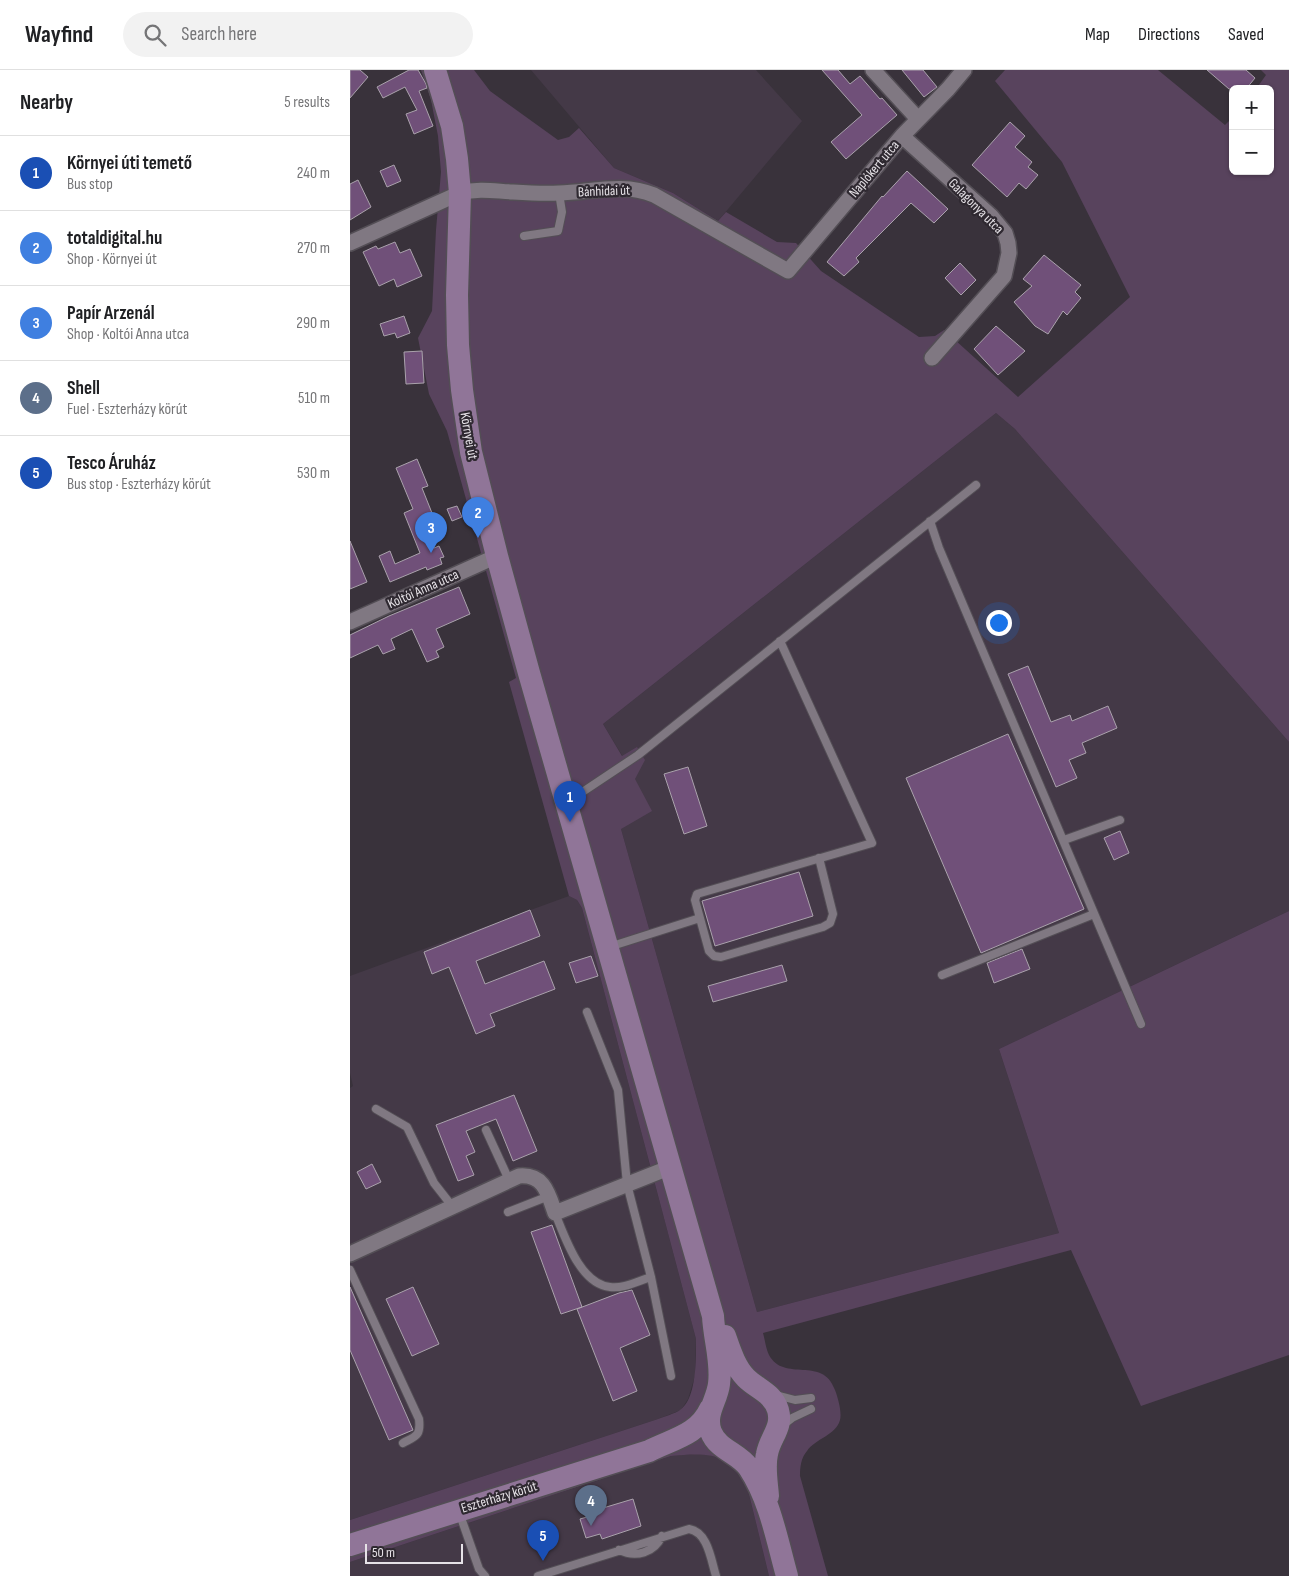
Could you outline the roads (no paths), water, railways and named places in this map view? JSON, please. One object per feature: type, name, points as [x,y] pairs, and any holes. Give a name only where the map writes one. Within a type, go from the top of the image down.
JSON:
[{"type":"main road","name":"Környei út","points":[[435,70],[452,126],[460,192],[457,295],[462,390],[471,452],[529,673],[545,742],[566,803],[713,1316]]},
{"type":"main road","points":[[713,1316],[721,1327],[738,1369],[774,1400],[778,1410],[779,1422],[767,1453],[766,1467],[770,1516]]},
{"type":"main road","points":[[713,1316],[720,1367],[720,1382],[709,1421],[711,1432],[717,1442],[742,1459],[748,1466],[759,1487],[770,1516],[787,1576]]},
{"type":"main road","points":[[713,1404],[723,1392],[733,1386],[744,1384],[761,1389]]},
{"type":"main road","name":"Eszterházy körút","points":[[350,1544],[649,1451],[698,1427],[707,1417],[713,1404]]},
{"type":"main road","points":[[725,1449],[734,1453],[754,1453],[763,1449],[774,1437]]},
{"type":"main road","name":"Eszterházy körút","points":[[649,1451],[658,1452],[705,1444],[713,1444],[725,1449]]},
{"type":"street","points":[[873,70],[918,119]]},
{"type":"street","name":"Naplókert utca","points":[[788,271],[902,136],[964,70]]},
{"type":"street","name":"Galagonya utca","points":[[902,136],[991,216],[1005,233],[1008,243],[1008,263],[1004,276],[932,358]]},
{"type":"street","name":"Bánhidai út","points":[[460,192],[476,189],[559,193],[610,188],[642,190],[788,271]]},
{"type":"street","points":[[350,243],[460,192]]},
{"type":"street","name":"Koltói Anna utca","points":[[350,622],[497,556]]},
{"type":"street","points":[[350,1254],[519,1176],[533,1177],[542,1184],[555,1212],[671,1167]]},
{"type":"lane","points":[[524,236],[558,231],[562,212],[559,193]]},
{"type":"lane","points":[[566,803],[638,755],[976,485]]},
{"type":"lane","points":[[930,521],[942,556],[1142,1024]]},
{"type":"lane","points":[[780,641],[872,843],[819,858],[697,894],[695,900],[709,951],[714,956],[720,956],[830,923],[833,914],[819,858]]},
{"type":"lane","points":[[1064,840],[1120,820]]},
{"type":"lane","points":[[942,975],[1094,914]]},
{"type":"lane","points":[[608,947],[700,918]]},
{"type":"lane","points":[[587,1012],[618,1090],[627,1184],[651,1277],[671,1376]]},
{"type":"lane","points":[[376,1109],[407,1127],[434,1183],[452,1206]]},
{"type":"lane","points":[[486,1130],[509,1180]]},
{"type":"lane","points":[[508,1212],[549,1196]]},
{"type":"lane","points":[[555,1212],[571,1252],[591,1280],[610,1287],[620,1287],[651,1277]]},
{"type":"lane","points":[[350,1270],[419,1419],[420,1428],[418,1435],[403,1443]]},
{"type":"lane","points":[[761,1389],[795,1400],[811,1398]]},
{"type":"lane","points":[[774,1437],[788,1421],[811,1409]]},
{"type":"lane","points":[[458,1510],[479,1569],[484,1576]]},
{"type":"lane","points":[[538,1576],[620,1550],[627,1554],[639,1554],[650,1550],[658,1539],[684,1530],[697,1531],[704,1540],[716,1576]]},
{"type":"place","name":"totaldigital.hu","points":[[478,538]]},
{"type":"place","name":"Papír Arzenál","points":[[431,553]]},
{"type":"place","name":"Környei úti temető","points":[[570,822]]},
{"type":"place","name":"Shell","points":[[591,1526]]},
{"type":"place","name":"Tesco Áruház","points":[[543,1561]]}]
